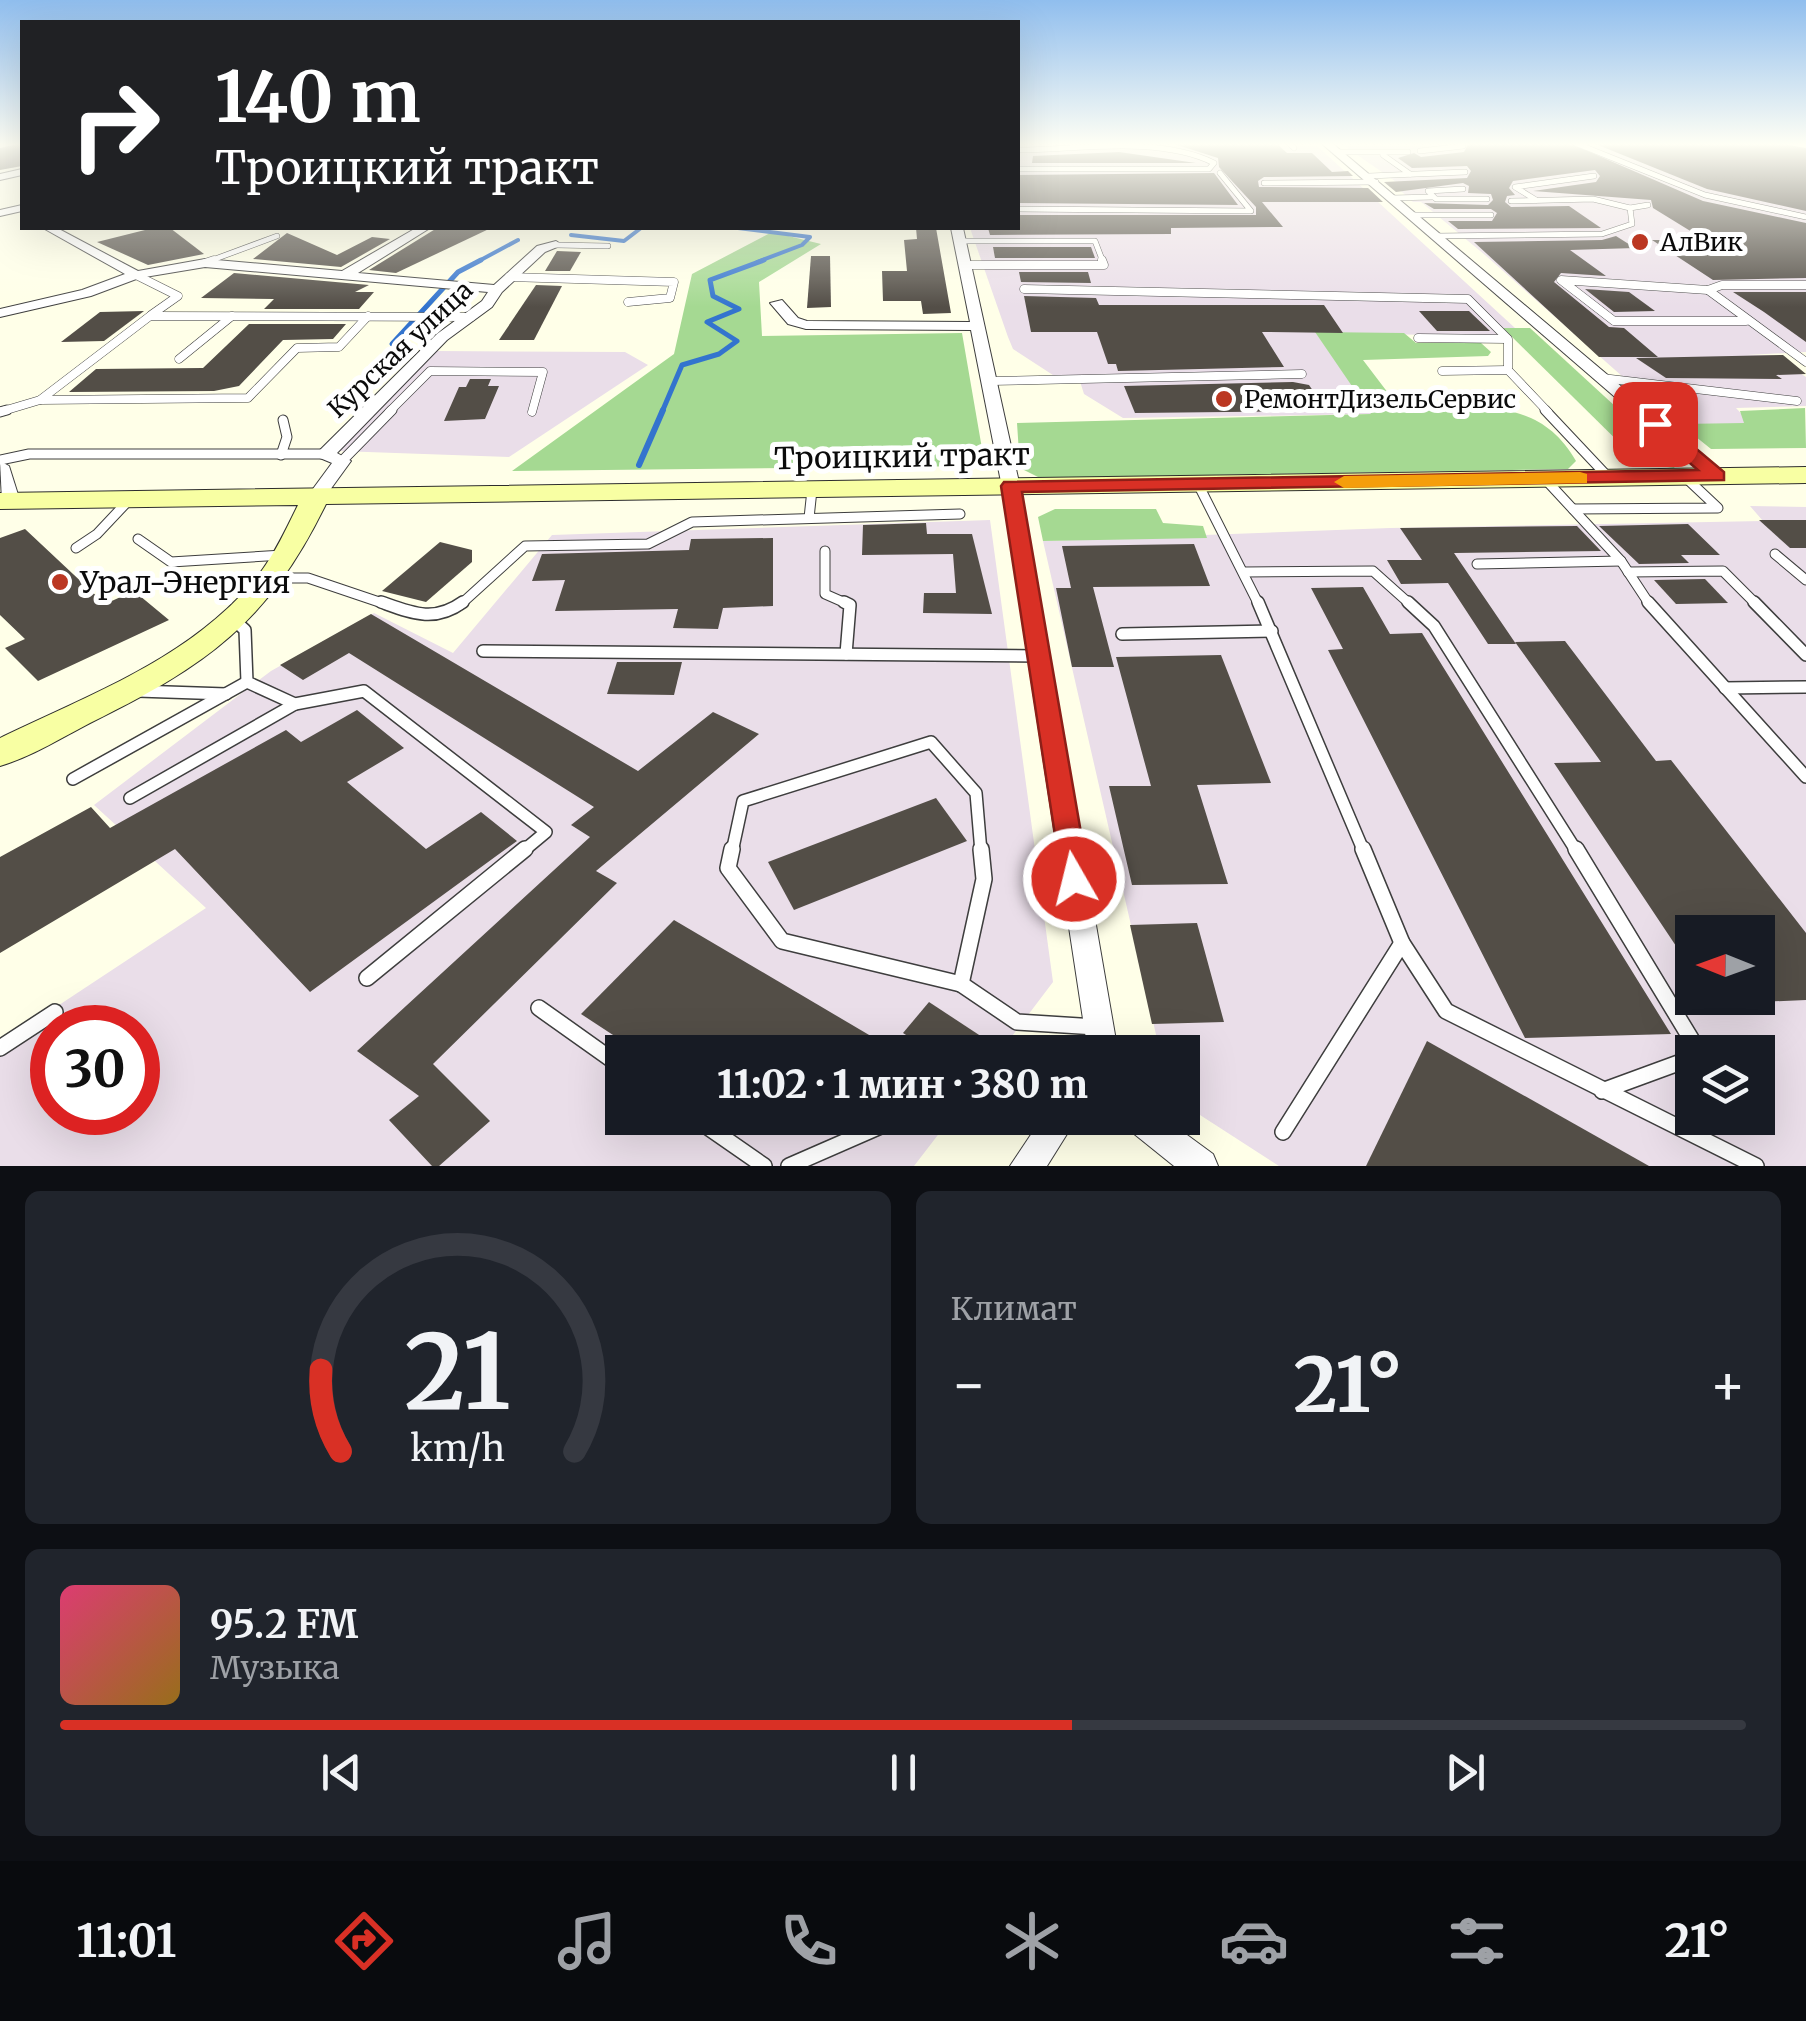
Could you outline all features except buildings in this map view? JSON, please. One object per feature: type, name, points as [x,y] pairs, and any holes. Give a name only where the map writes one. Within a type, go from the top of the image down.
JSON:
[{"type":"main road","name":"Троицкий тракт","points":[[5,501],[1806,475]]},
{"type":"main road","points":[[0,753],[178,660],[234,620],[278,566],[316,498]]},
{"type":"street","points":[[1392,198],[1717,476]]},
{"type":"street","points":[[53,230],[136,276]]},
{"type":"street","points":[[347,274],[421,230]]},
{"type":"street","points":[[959,234],[1011,486],[1099,1035]]},
{"type":"street","name":"Курская улица","points":[[316,498],[334,457],[442,337],[472,317],[541,249],[556,245]]},
{"type":"street","points":[[0,312],[86,293],[136,276],[204,263],[497,289]]},
{"type":"street","points":[[777,304],[793,321],[806,325],[975,326]]},
{"type":"street","points":[[0,463],[5,501]]},
{"type":"street","points":[[1027,1166],[1049,1135]]},
{"type":"street","points":[[1161,1135],[1201,1166]]},
{"type":"lane","points":[[1020,209],[1186,207],[1251,211],[1240,197]]},
{"type":"lane","points":[[1392,198],[1416,197]]},
{"type":"lane","points":[[1440,197],[1486,200]]},
{"type":"lane","points":[[1533,197],[1537,200]]},
{"type":"lane","points":[[1715,197],[1727,202]]},
{"type":"lane","points":[[1511,201],[1593,200],[1630,208],[1648,205]]},
{"type":"lane","points":[[1702,204],[1727,202],[1784,209],[1806,217]]},
{"type":"lane","points":[[1434,236],[1602,234],[1632,224],[1630,208]]},
{"type":"lane","points":[[1410,215],[1491,215]]},
{"type":"lane","points":[[959,234],[1095,242],[1104,265],[965,265]]},
{"type":"lane","points":[[204,263],[277,236]]},
{"type":"lane","points":[[556,245],[608,246]]},
{"type":"lane","points":[[40,400],[178,296],[136,276]]},
{"type":"lane","points":[[509,277],[674,282],[670,298],[628,302]]},
{"type":"lane","points":[[1746,322],[1614,322],[1561,280],[1708,290],[1722,284],[1806,285]]},
{"type":"lane","points":[[1024,289],[1468,299],[1508,339],[1508,370],[1609,478]]},
{"type":"lane","points":[[1708,290],[1746,322],[1806,362]]},
{"type":"lane","points":[[150,316],[472,317]]},
{"type":"lane","points":[[180,360],[232,316]]},
{"type":"lane","points":[[0,412],[40,400],[248,398],[297,348],[339,346],[368,316]]},
{"type":"lane","points":[[1418,338],[1508,339]]},
{"type":"lane","points":[[0,463],[29,454],[334,457],[430,370],[544,372],[532,412]]},
{"type":"lane","points":[[1442,370],[1508,370]]},
{"type":"lane","points":[[992,382],[1302,374]]},
{"type":"lane","points":[[1602,378],[1797,401]]},
{"type":"lane","points":[[281,455],[288,437],[283,420]]},
{"type":"lane","points":[[1573,509],[1718,508],[1684,476]]},
{"type":"lane","points":[[1545,479],[1621,561],[1650,605],[1806,777]]},
{"type":"lane","points":[[1198,484],[1272,631],[1402,944],[1446,1011],[1756,1166]]},
{"type":"lane","points":[[809,518],[812,490]]},
{"type":"lane","points":[[76,548],[97,534],[129,500]]},
{"type":"lane","points":[[138,539],[171,562],[278,566],[421,616],[442,615],[460,605],[525,546],[648,544],[692,522],[960,514]]},
{"type":"lane","points":[[824,551],[825,594],[850,605],[846,654]]},
{"type":"lane","points":[[1775,554],[1806,580]]},
{"type":"lane","points":[[1477,564],[1621,561]]},
{"type":"lane","points":[[1244,572],[1373,571],[1434,626],[1647,960],[1689,1035]]},
{"type":"lane","points":[[1628,572],[1723,571],[1806,656]]},
{"type":"lane","points":[[234,620],[245,630],[247,682]]},
{"type":"lane","points":[[1122,634],[1272,631]]},
{"type":"lane","points":[[484,651],[1040,656]]},
{"type":"lane","points":[[74,779],[247,682]]},
{"type":"lane","points":[[247,682],[295,704]]},
{"type":"lane","points":[[1726,688],[1806,687]]},
{"type":"lane","points":[[122,690],[227,694]]},
{"type":"lane","points":[[130,798],[295,704],[364,691],[546,832],[367,978]]},
{"type":"lane","points":[[961,984],[984,879],[976,793],[931,742],[743,801],[728,868],[782,940],[961,984],[1017,1022],[1097,1028]]},
{"type":"lane","points":[[1284,1132],[1402,944]]},
{"type":"lane","points":[[539,1008],[605,1055]]},
{"type":"lane","points":[[0,1048],[30,1028]]},
{"type":"lane","points":[[1602,1091],[1675,1064]]},
{"type":"lane","points":[[719,1135],[764,1166]]},
{"type":"lane","points":[[790,1166],[860,1135]]},
{"type":"shaded area","points":[[1020,197],[1373,197],[1515,328],[1492,328],[1498,336],[1316,333],[1372,414],[1123,418],[1084,394],[1078,375],[1056,377],[1013,349],[971,230],[1020,230]]},
{"type":"shaded area","points":[[1408,197],[1806,197],[1806,352],[1746,355],[1772,355],[1806,377],[1806,406],[1736,408],[1755,428],[1683,430],[1485,255],[1421,202]]},
{"type":"shaded area","points":[[436,351],[625,352],[648,365],[509,457],[339,451]]},
{"type":"shaded area","points":[[1750,506],[1806,507],[1806,1166],[1279,1166],[1200,1115],[1200,1035],[1156,1035],[1043,541],[1390,528],[1763,521]]},
{"type":"shaded area","points":[[990,520],[1053,982],[1013,1035],[605,1035],[605,1135],[938,1135],[914,1166],[0,1166],[0,1044],[30,1024],[30,1135],[160,1135],[160,1005],[59,1005],[206,908],[94,805],[271,671],[374,613],[453,653],[552,535]]},
{"type":"green space","points":[[772,232],[821,244],[759,282],[762,336],[962,333],[985,466],[512,471],[674,354],[692,274]]},
{"type":"green space","points":[[1503,328],[1530,328],[1677,463],[1674,468],[1640,463]]},
{"type":"green space","points":[[1315,332],[1404,333],[1416,343],[1481,343],[1491,352],[1488,356],[1363,360],[1401,410],[1476,408],[1521,414],[1560,439],[1576,461],[1568,469],[1040,478],[1020,468],[1017,423],[1371,414]]},
{"type":"green space","points":[[1805,408],[1806,448],[1711,449],[1680,424],[1744,423],[1740,411]]},
{"type":"green space","points":[[1055,509],[1156,509],[1163,523],[1203,526],[1207,538],[1043,541],[1038,517]]},
{"type":"waterway","points":[[571,235],[624,241],[638,230]]},
{"type":"waterway","points":[[754,230],[810,237],[802,245],[757,262]]},
{"type":"waterway","points":[[477,262],[518,240]]},
{"type":"waterway","points":[[392,344],[458,272],[481,260]]},
{"type":"waterway","points":[[662,412],[682,365],[719,354],[737,341],[707,322],[739,309],[713,296],[710,280],[764,260]]},
{"type":"waterway","points":[[639,465],[663,410]]},
{"type":"slow traffic","points":[[1344,482],[1580,478]]},
{"type":"place","name":"АлВик","points":[[1640,242]]},
{"type":"place","name":"РемонтДизельСервис","points":[[1224,399]]},
{"type":"place","name":"Урал-Энергия","points":[[60,582]]},
{"type":"route","points":[[1074,879],[1011,486],[1717,476],[1655,424]]}]
